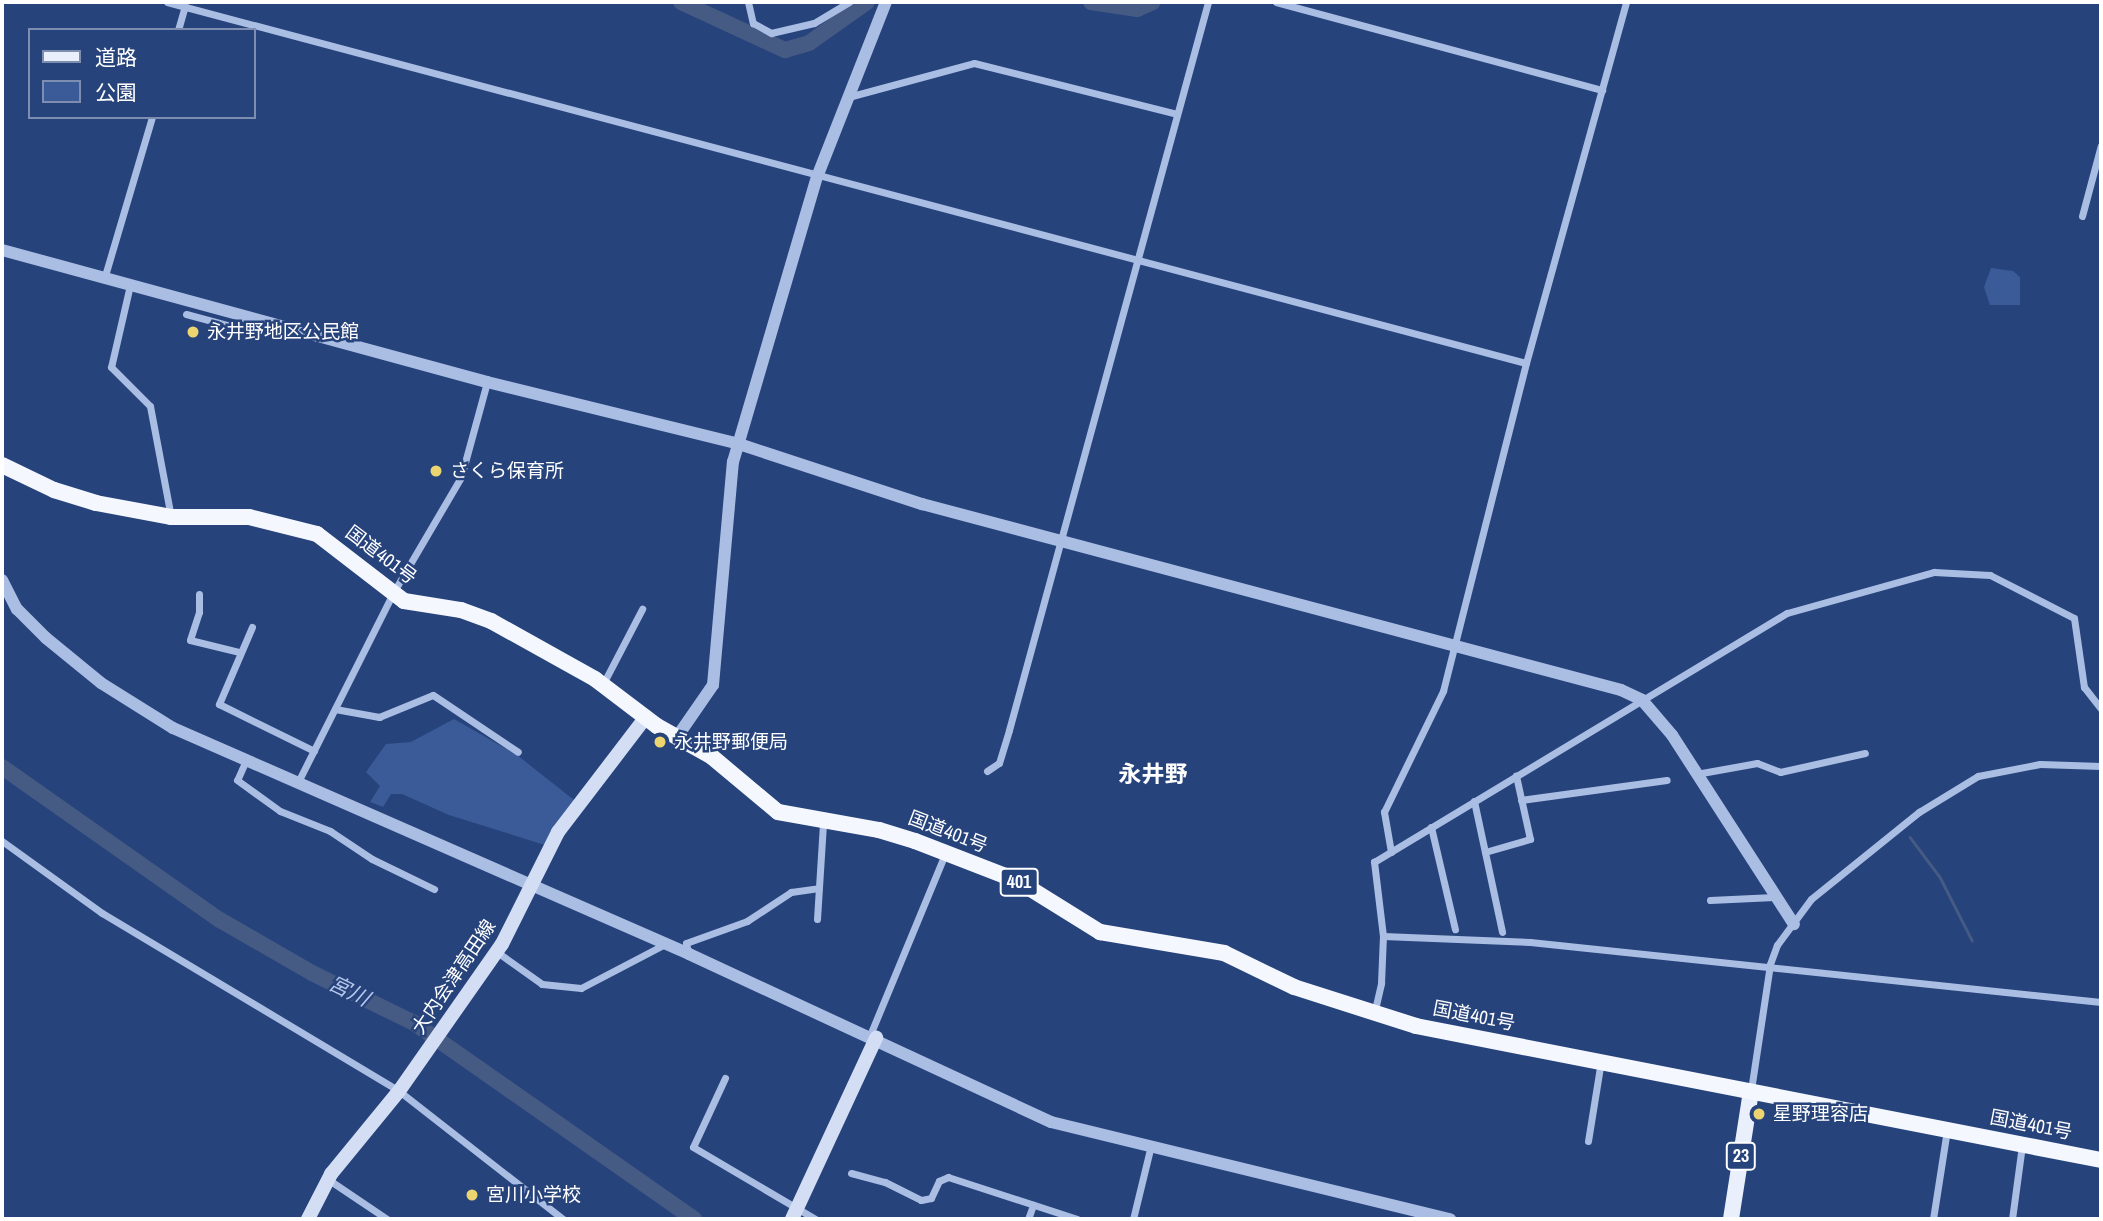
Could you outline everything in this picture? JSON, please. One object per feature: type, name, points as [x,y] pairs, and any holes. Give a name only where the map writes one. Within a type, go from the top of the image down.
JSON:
[{"type":"highway","name":"国道401号","points":[[2,465],[68,495],[171,517],[250,517],[306,530],[410,604],[461,610],[491,621],[603,685],[646,717],[711,756],[778,812],[823,823],[879,830],[945,853],[1018,881],[1100,932],[1224,953],[1279,982],[1374,1014],[1751,1092],[2101,1160]]},
{"type":"main road","name":"大内会津高田線","points":[[308,1219],[328,1180],[399,1091],[496,952],[558,832],[646,717]]},
{"type":"main road","points":[[795,1214],[873,1037]]},
{"type":"main road","name":"23","points":[[1731,1219],[1751,1092]]},
{"type":"street","points":[[167,2],[1135,262],[1526,363]]},
{"type":"street","points":[[748,2],[753,23],[771,33],[814,23],[849,2]]},
{"type":"street","points":[[677,737],[713,685],[739,444],[817,177],[852,96],[886,2]]},
{"type":"street","points":[[987,771],[999,763],[1208,2]]},
{"type":"street","points":[[1276,2],[1602,90]]},
{"type":"street","points":[[1391,852],[1384,812],[1433,719],[1526,363],[1626,2]]},
{"type":"street","points":[[179,28],[185,6]]},
{"type":"street","points":[[852,96],[974,63],[1177,114]]},
{"type":"street","points":[[104,279],[151,119]]},
{"type":"street","points":[[2082,216],[2101,145]]},
{"type":"street","points":[[2,250],[487,382],[739,444],[922,503],[1621,690],[1642,700],[1672,735],[1774,897],[1794,924]]},
{"type":"street","points":[[130,285],[111,367],[150,406],[171,517]]},
{"type":"street","points":[[186,314],[248,331],[254,329],[256,318]]},
{"type":"street","points":[[299,780],[393,593],[427,542],[465,468],[487,382]]},
{"type":"street","points":[[1374,1014],[1381,983],[1383,936],[1374,862],[1787,613],[1900,579],[1950,570],[1990,575],[2074,618],[2084,687],[2101,709]]},
{"type":"street","points":[[2,580],[17,609],[101,683],[173,729],[248,758],[533,884],[873,1037],[1051,1122],[1450,1219]]},
{"type":"street","points":[[199,594],[199,612],[190,640],[239,652]]},
{"type":"street","points":[[603,685],[642,609]]},
{"type":"street","points":[[252,627],[239,652],[219,704],[314,751]]},
{"type":"street","points":[[334,709],[379,716],[433,695],[518,752]]},
{"type":"street","points":[[1695,774],[1757,763],[1780,772],[1865,753]]},
{"type":"street","points":[[248,758],[237,780],[280,811],[330,831],[372,859],[434,889]]},
{"type":"street","points":[[1751,1092],[1770,964],[1777,945],[1811,900],[1951,789],[1998,769],[2040,764],[2101,766]]},
{"type":"street","points":[[1485,852],[1528,842],[1516,776]]},
{"type":"street","points":[[1521,800],[1667,780]]},
{"type":"street","points":[[1474,801],[1502,932]]},
{"type":"street","points":[[817,919],[823,823]]},
{"type":"street","points":[[1431,827],[1455,929]]},
{"type":"street","points":[[2,841],[102,913],[399,1091],[564,1219]]},
{"type":"street","points":[[873,1037],[945,853]]},
{"type":"street","points":[[689,954],[686,943],[747,921],[790,892],[819,888]]},
{"type":"street","points":[[1710,900],[1774,897]]},
{"type":"street","points":[[1383,936],[1507,940],[1770,964],[2101,1002]]},
{"type":"street","points":[[496,952],[542,984],[581,988],[665,944]]},
{"type":"street","points":[[1588,1141],[1601,1061]]},
{"type":"street","points":[[725,1078],[694,1147],[795,1214],[815,1219]]},
{"type":"street","points":[[1933,1219],[1947,1130]]},
{"type":"street","points":[[1133,1219],[1151,1145]]},
{"type":"street","points":[[2012,1219],[2022,1145]]},
{"type":"street","points":[[851,1173],[886,1182],[921,1200],[931,1198],[939,1181],[948,1177],[1077,1219]]},
{"type":"street","points":[[328,1180],[387,1219]]},
{"type":"street","points":[[1028,1219],[1032,1205]]},
{"type":"green space","points":[[1991,268],[2013,271],[2020,277],[2020,305],[1990,305],[1984,287]]},
{"type":"green space","points":[[454,719],[517,755],[574,800],[548,846],[449,815],[402,794],[391,794],[383,807],[370,802],[380,786],[366,772],[386,744],[411,742]]},
{"type":"waterway","points":[[681,2],[785,50],[809,43],[867,2]]},
{"type":"waterway","points":[[1091,2],[1137,9],[1153,2]]},
{"type":"waterway","name":"宮川","points":[[2,767],[220,920],[312,973],[414,1023],[694,1219]]},
{"type":"waterway","points":[[1910,837],[1940,877],[1972,940]]},
{"type":"place","name":"永井野地区公民館","points":[[193,332]]},
{"type":"place","name":"さくら保育所","points":[[436,471]]},
{"type":"place","name":"永井野郵便局","points":[[660,742]]},
{"type":"place","name":"星野理容店","points":[[1759,1114]]},
{"type":"place","name":"宮川小学校","points":[[472,1195]]},
{"type":"district","name":"永井野","points":[[1153,774]]}]
